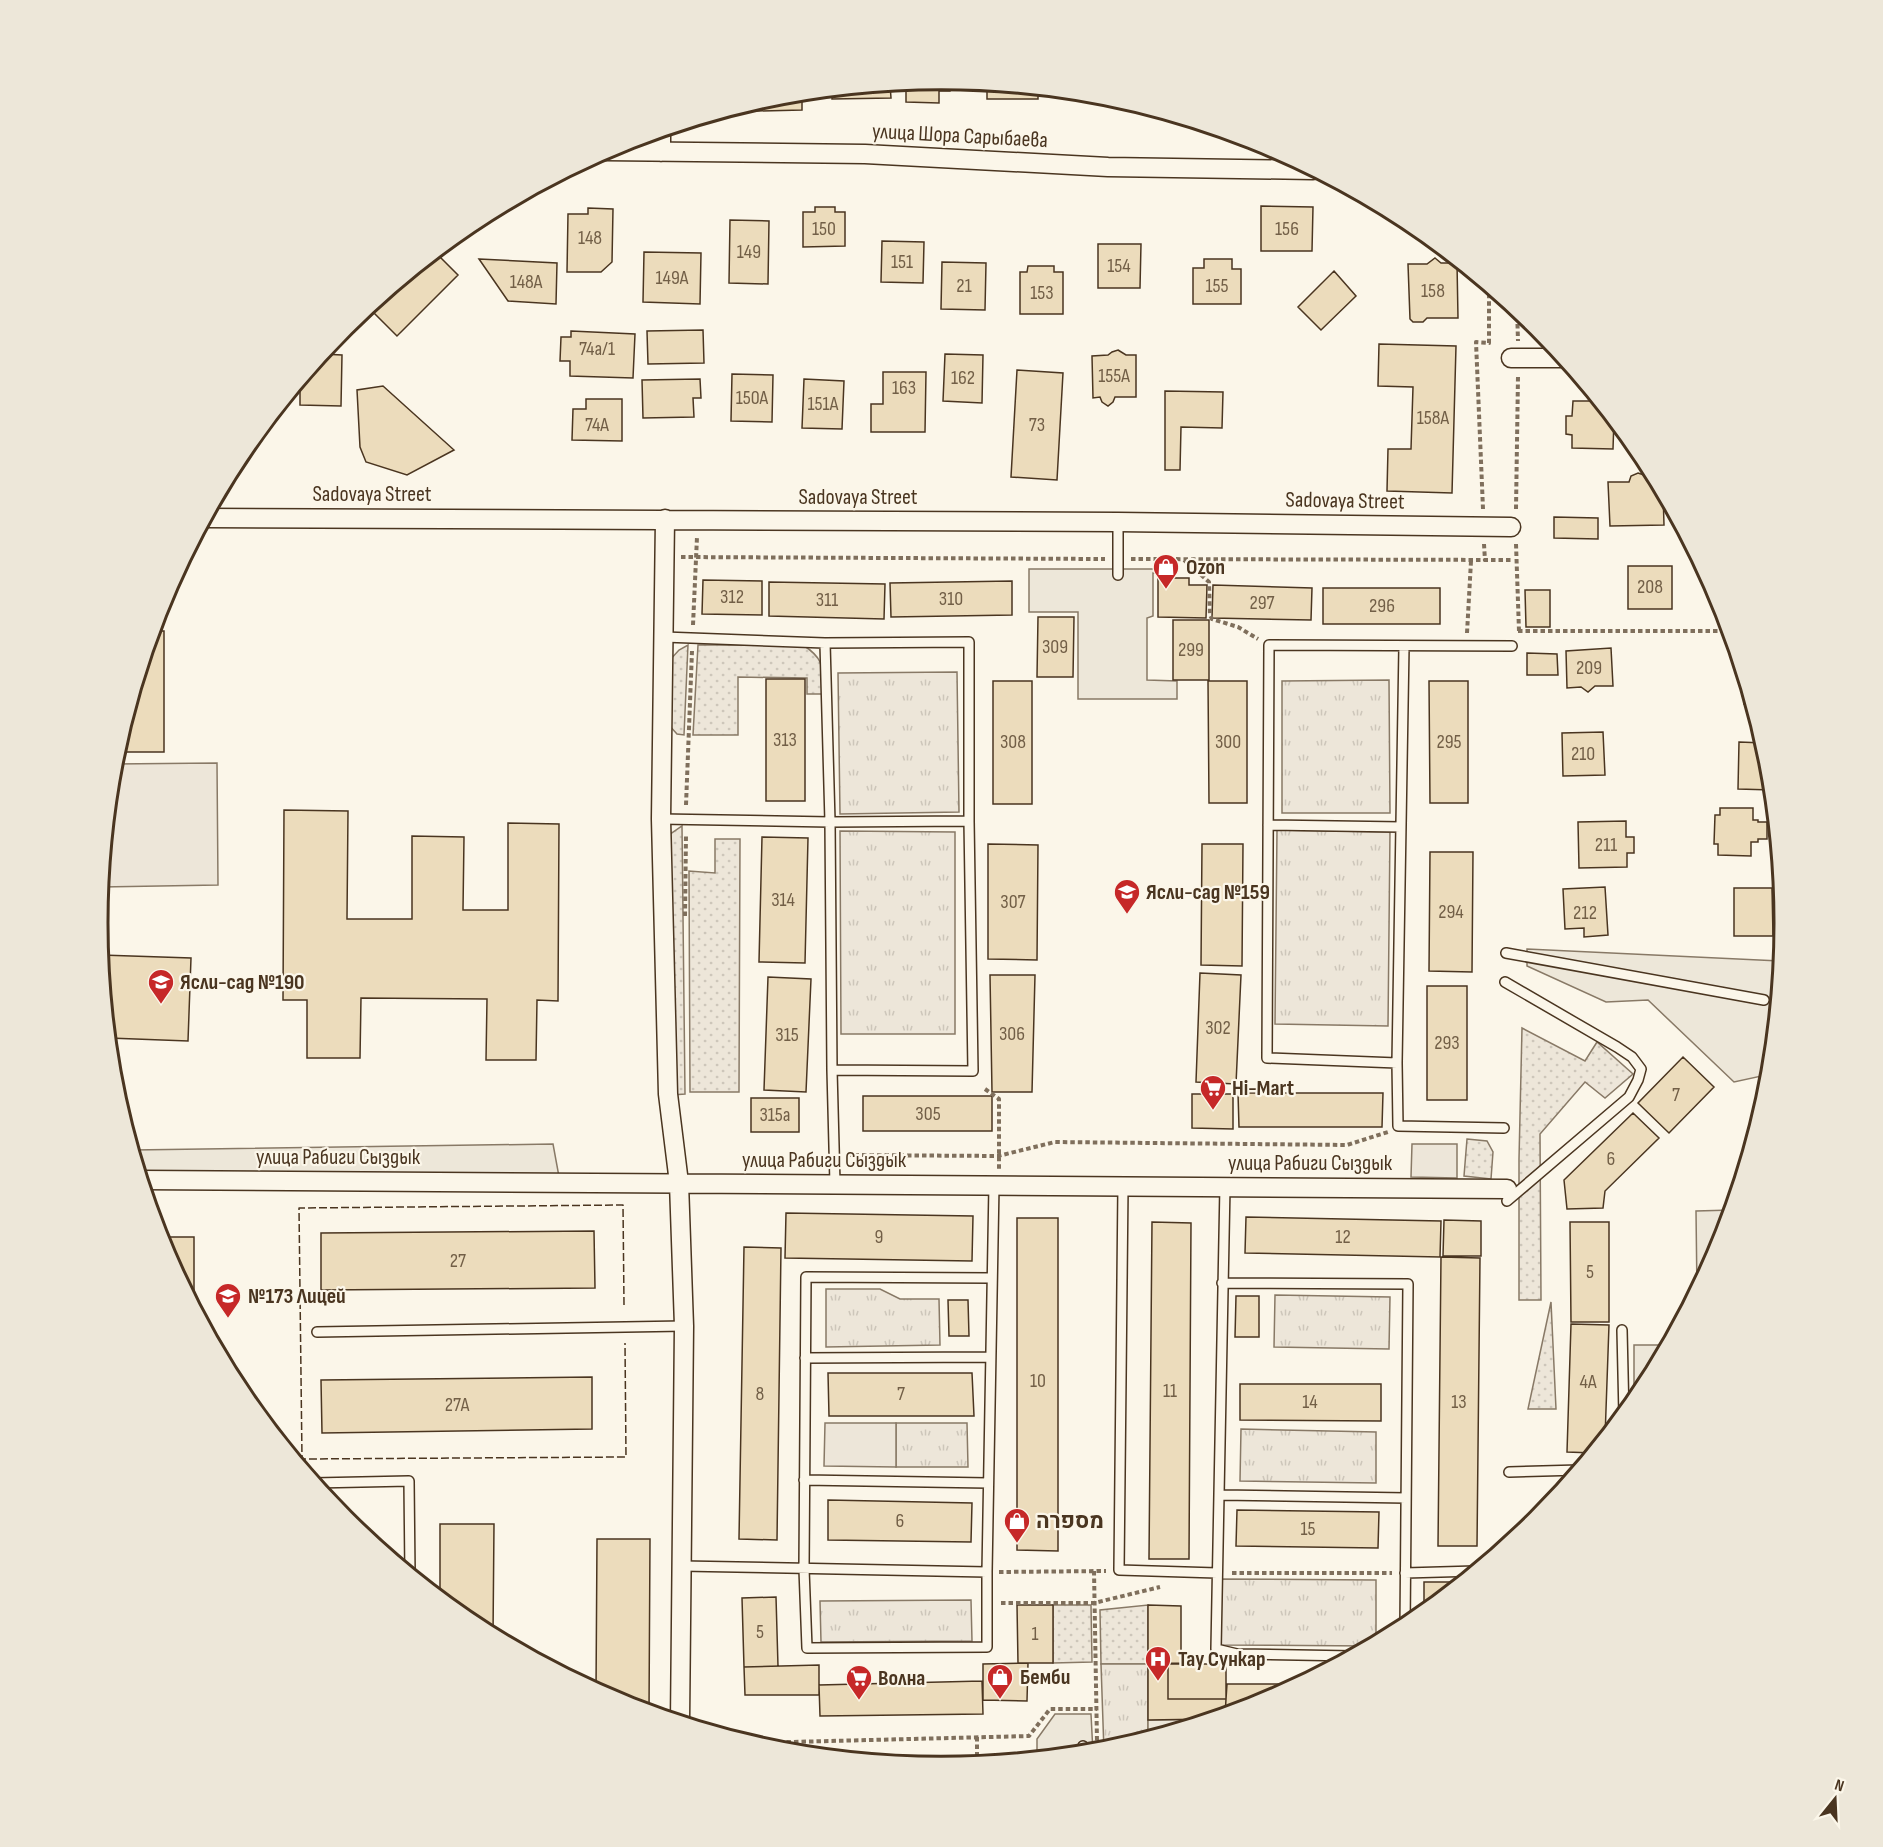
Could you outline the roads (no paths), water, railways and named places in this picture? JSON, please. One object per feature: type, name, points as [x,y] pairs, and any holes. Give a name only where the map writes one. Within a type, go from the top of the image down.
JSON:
[{"type":"street","points":[[661,139],[661,152]]},
{"type":"street","name":"улица Шора Сарыбаева","points":[[627,151],[865,154],[1108,167],[1296,170]]},
{"type":"street","points":[[1515,358],[1553,358]]},
{"type":"street","name":"Sadovaya Street","points":[[214,518],[1118,522],[1514,527]]},
{"type":"street","points":[[665,519],[662,819],[668,1094],[680,1183],[684,1326],[680,1715]]},
{"type":"street","name":"улица Рабиги Сыздык","points":[[149,1180],[1225,1186],[1507,1195]]},
{"type":"lane","points":[[1118,522],[1118,575]]},
{"type":"lane","points":[[664,637],[825,643],[969,642],[973,1071],[832,1070]]},
{"type":"lane","points":[[825,643],[835,1184]]},
{"type":"lane","points":[[1397,1063],[1267,1058],[1269,645],[1512,646]]},
{"type":"lane","points":[[1404,646],[1398,1126],[1504,1128]]},
{"type":"lane","points":[[662,819],[830,822],[969,821]]},
{"type":"lane","points":[[1268,825],[1401,827]]},
{"type":"lane","points":[[1506,953],[1764,1000]]},
{"type":"lane","points":[[1505,982],[1617,1047],[1632,1057],[1641,1069],[1629,1097],[1507,1195]]},
{"type":"lane","points":[[991,1278],[806,1277],[804,1569],[807,1648],[987,1647],[991,1278],[997,1185]]},
{"type":"lane","points":[[1123,1186],[1119,1570],[1217,1573]]},
{"type":"lane","points":[[1225,1186],[1216,1649],[1237,1654],[1338,1656]]},
{"type":"lane","points":[[1222,1283],[1408,1284],[1405,1617]]},
{"type":"lane","points":[[317,1332],[684,1326]]},
{"type":"lane","points":[[1622,1330],[1624,1403]]},
{"type":"lane","points":[[805,1358],[990,1357]]},
{"type":"lane","points":[[1509,1472],[1570,1470]]},
{"type":"lane","points":[[804,1480],[988,1483]]},
{"type":"lane","points":[[323,1482],[409,1482],[410,1565]]},
{"type":"lane","points":[[1220,1495],[1406,1498]]},
{"type":"lane","points":[[682,1566],[987,1572]]},
{"type":"lane","points":[[1405,1573],[1464,1572]]},
{"type":"place","name":"Ozon","points":[[1166,590]]},
{"type":"place","name":"Ясли-сад №159","points":[[1127,915]]},
{"type":"place","name":"Ясли-сад №190","points":[[161,1005]]},
{"type":"place","name":"Hi-Mart","points":[[1213,1111]]},
{"type":"place","name":"№173 Лицей","points":[[228,1319]]},
{"type":"place","name":"מספרה","points":[[1017,1544]]},
{"type":"place","name":"Тау Сункар","points":[[1158,1682]]},
{"type":"place","name":"Бемби","points":[[1000,1700]]},
{"type":"place","name":"Волна","points":[[859,1701]]}]
